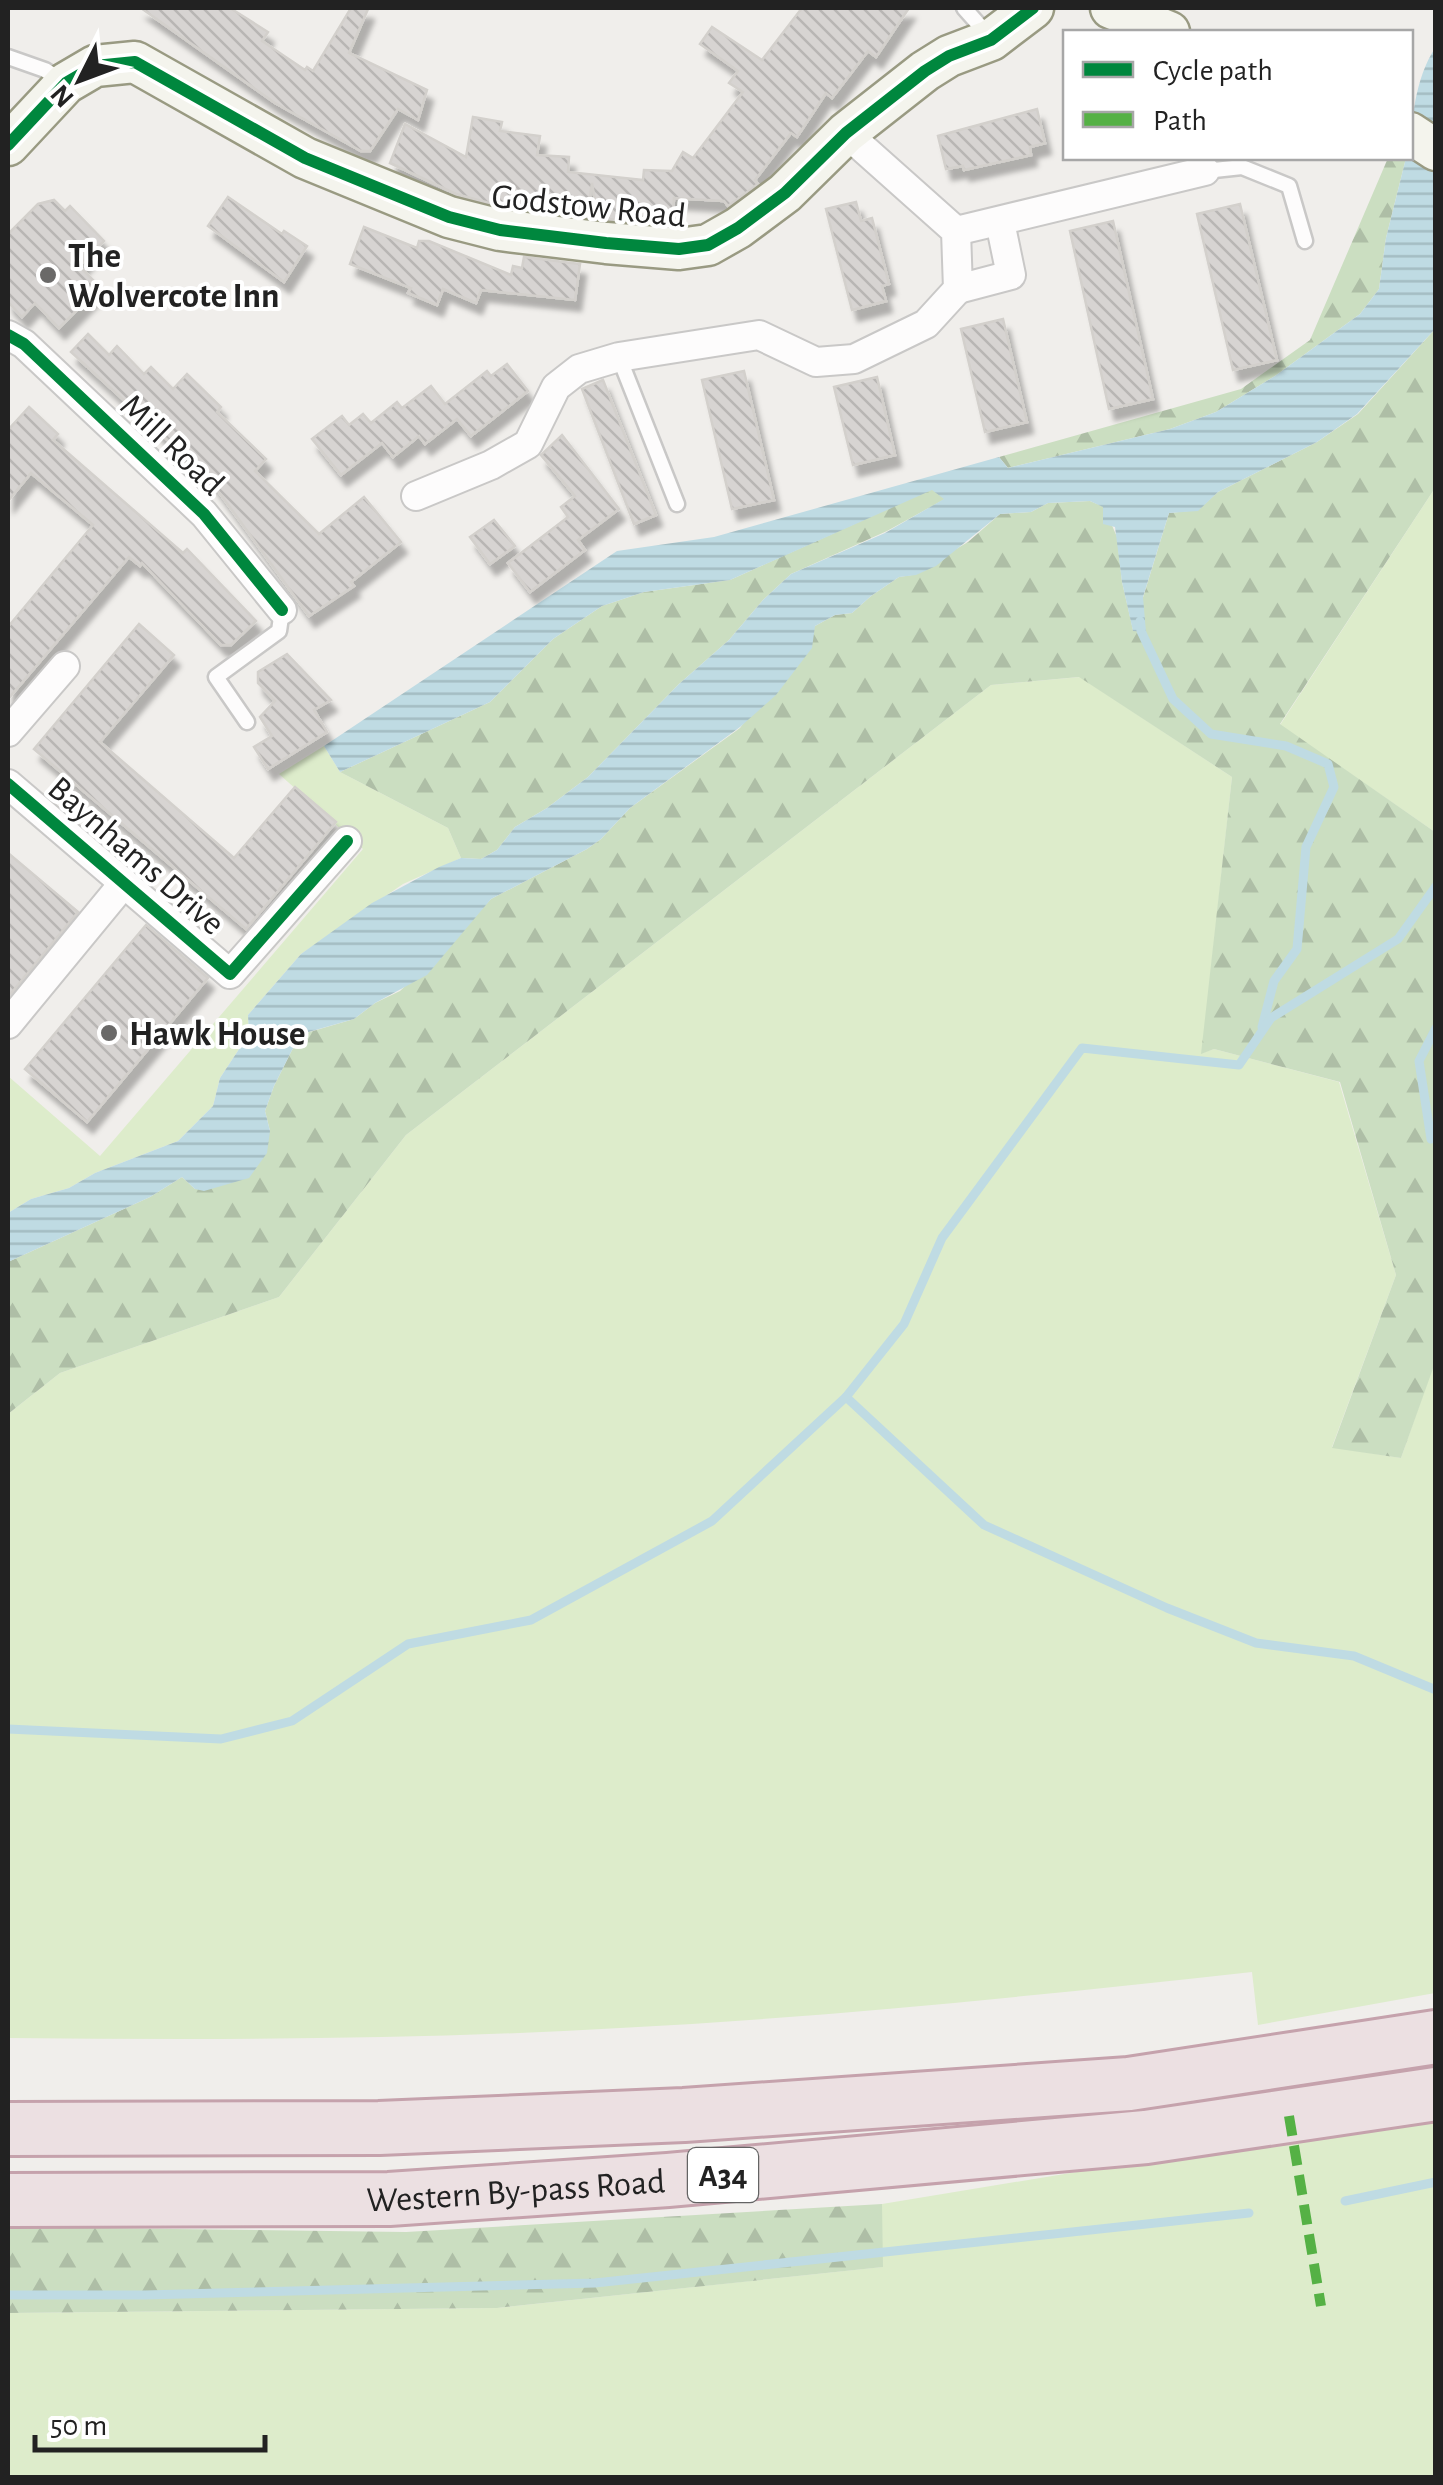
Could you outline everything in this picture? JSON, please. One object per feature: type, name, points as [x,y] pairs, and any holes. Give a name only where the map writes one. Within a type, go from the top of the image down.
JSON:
[{"type":"highway","name":"Western By-pass Road","points":[[8,2129],[379,2128],[684,2115],[1129,2084],[1436,2037]]},
{"type":"highway","name":"Western By-pass Road","points":[[8,2200],[389,2199],[668,2180],[1146,2137],[1436,2094]]},
{"type":"street","name":"Godstow Road","points":[[8,144],[66,84],[95,66],[135,62],[305,158],[450,217],[500,230],[679,249],[708,245],[738,228],[785,193],[846,133],[924,71],[949,56],[991,40],[1034,8]]},
{"type":"street","points":[[1111,8],[1164,30]]},
{"type":"street","points":[[846,133],[956,232],[958,289]]},
{"type":"street","points":[[1413,135],[1436,150]]},
{"type":"street","points":[[956,232],[1205,171]]},
{"type":"street","points":[[416,496],[492,465],[528,444],[556,387],[578,369],[619,357],[759,335],[816,362],[854,359],[926,324],[958,289],[1010,275],[1000,222]]},
{"type":"street","name":"Mill Road","points":[[8,335],[24,344],[204,514],[282,610]]},
{"type":"street","points":[[8,732],[65,666]]},
{"type":"street","name":"Baynhams Drive","points":[[8,784],[230,974],[346,841]]},
{"type":"street","name":"Baynhams Drive","points":[[8,1024],[124,883]]},
{"type":"lane","points":[[964,8],[991,40]]},
{"type":"lane","points":[[8,58],[45,70],[66,84]]},
{"type":"lane","points":[[1205,171],[1242,166],[1289,186],[1306,241]]},
{"type":"lane","points":[[619,357],[677,504]]},
{"type":"lane","name":"Mill Road","points":[[247,722],[216,678],[278,631],[282,610]]},
{"type":"green space","points":[[1387,160],[1406,160],[1386,238],[1379,289],[1360,314],[1275,376],[1216,412],[1170,429],[1008,468],[999,457],[1241,389],[1310,340]]},
{"type":"green space","points":[[1435,329],[1435,488],[1280,724],[1435,832],[1436,1360],[1401,1458],[1332,1448],[1396,1275],[1340,1082],[1214,1049],[1201,1054],[1232,777],[1079,677],[991,685],[406,1135],[279,1297],[60,1373],[8,1414],[8,1262],[150,1197],[182,1177],[195,1189],[270,1131],[265,1111],[274,1086],[292,1050],[306,1033],[354,1019],[400,991],[491,899],[587,849],[630,808],[740,728],[815,626],[835,615],[852,613],[899,577],[912,575],[968,542],[1000,514],[1031,512],[1048,503],[1090,501],[1104,507],[1117,537],[1133,630],[1169,513],[1198,510],[1218,492],[1317,442],[1358,414]]},
{"type":"green space","points":[[1435,488],[1435,832],[1280,725]]},
{"type":"green space","points":[[932,489],[945,499],[887,531],[791,574],[588,777],[515,827],[497,850],[481,859],[461,858],[448,828],[340,772],[490,702],[553,639],[602,606],[644,592],[730,580]]},
{"type":"green space","points":[[1080,677],[1232,777],[1202,1053],[1214,1049],[1339,1082],[1396,1275],[1332,1447],[1401,1458],[1435,1360],[1435,1993],[1258,2025],[1252,1972],[857,2012],[620,2028],[314,2038],[8,2038],[8,1414],[60,1373],[279,1297],[406,1135],[991,685]]},
{"type":"green space","points":[[324,746],[340,772],[448,828],[461,858],[403,884],[301,954],[248,1015],[249,1034],[220,1078],[213,1106],[178,1141],[95,1173],[69,1188],[31,1199],[8,1213],[8,1076],[100,1156],[363,849],[279,774]]},
{"type":"green space","points":[[1435,2113],[1435,2477],[8,2477],[8,2313],[497,2308],[882,2267],[882,2204]]},
{"type":"green space","points":[[882,2204],[883,2267],[497,2308],[8,2313],[8,2227],[406,2232]]},
{"type":"water","points":[[1435,48],[1435,329],[1357,414],[1317,442],[1218,492],[1198,511],[1169,513],[1143,597],[1146,632],[1133,631],[1115,527],[1103,524],[1103,507],[1090,501],[1048,503],[1031,512],[1000,514],[936,566],[899,577],[852,613],[835,615],[815,626],[812,648],[776,695],[740,727],[630,808],[601,839],[491,899],[427,975],[354,1019],[305,1033],[274,1086],[265,1111],[270,1131],[267,1153],[249,1178],[204,1191],[195,1189],[182,1177],[150,1197],[8,1262],[8,1213],[31,1199],[69,1188],[95,1173],[178,1141],[213,1106],[220,1078],[249,1034],[248,1015],[301,954],[372,903],[439,867],[461,858],[481,859],[497,850],[515,827],[588,777],[791,574],[885,533],[944,499],[932,490],[730,580],[644,592],[602,606],[553,639],[490,702],[340,772],[324,746],[617,551],[714,537],[999,457],[1008,468],[1170,429],[1216,412],[1275,376],[1360,314],[1379,289],[1386,238],[1406,160],[1413,160],[1413,115]]},
{"type":"building","points":[[141,8],[230,8],[268,32],[262,41],[305,70],[307,67],[313,71],[351,8],[368,9],[349,53],[427,90],[418,120],[398,109],[370,151],[361,151],[275,103]]},
{"type":"building","points":[[802,8],[909,8],[876,57],[868,51],[832,98],[826,93],[797,137],[791,133],[755,180],[758,184],[728,206],[724,201],[674,198],[673,216],[630,213],[629,221],[598,218],[592,183],[587,217],[504,207],[456,194],[390,163],[405,124],[466,157],[473,117],[502,122],[500,131],[540,136],[537,155],[569,157],[568,172],[643,180],[644,170],[672,171],[683,152],[693,158],[743,92],[729,83],[738,71],[700,44],[712,27],[762,60]]},
{"type":"building","points":[[1037,109],[1045,143],[1030,147],[1031,155],[964,170],[963,166],[946,169],[938,136]]},
{"type":"building","points":[[228,197],[307,246],[284,282],[208,226]]},
{"type":"building","name":"The Wolvercote Inn","points":[[54,200],[65,211],[70,206],[104,241],[79,266],[100,287],[59,328],[35,303],[22,317],[8,302],[8,234],[38,204]]},
{"type":"building","points":[[856,202],[861,221],[872,218],[889,284],[882,286],[886,301],[852,310],[826,209]]},
{"type":"building","points":[[1240,204],[1277,360],[1233,370],[1197,214]]},
{"type":"building","points":[[1113,221],[1153,399],[1109,409],[1070,231]]},
{"type":"building","points":[[364,227],[417,248],[419,241],[429,241],[511,275],[513,266],[522,268],[524,257],[580,264],[575,300],[481,290],[476,303],[443,289],[437,305],[408,293],[411,288],[350,264]]},
{"type":"building","points":[[1003,319],[1027,422],[985,432],[961,329]]},
{"type":"building","points":[[88,334],[109,355],[117,346],[144,374],[151,367],[173,389],[187,374],[221,407],[217,412],[266,459],[255,471],[319,534],[364,497],[401,542],[351,582],[354,586],[309,616],[208,477],[71,352]]},
{"type":"building","points":[[507,364],[528,391],[471,436],[457,419],[425,444],[419,436],[393,457],[382,443],[341,475],[312,439],[342,416],[349,425],[363,414],[371,423],[397,402],[402,408],[431,386],[445,404],[487,371],[491,376]]},
{"type":"building","points":[[744,371],[774,500],[732,509],[702,380]]},
{"type":"building","points":[[877,377],[895,455],[853,465],[834,387]]},
{"type":"building","points":[[603,380],[656,515],[634,524],[582,389]]},
{"type":"building","points":[[29,407],[58,434],[53,440],[183,553],[187,549],[256,621],[231,645],[221,645],[142,563],[140,566],[129,557],[8,699],[8,627],[93,525],[31,473],[8,501],[8,430]]},
{"type":"building","points":[[562,435],[619,509],[578,540],[585,550],[530,592],[508,563],[568,517],[561,507],[575,496],[541,455]]},
{"type":"building","points":[[494,520],[515,546],[490,564],[470,537]]},
{"type":"building","points":[[139,624],[174,655],[100,742],[234,858],[295,787],[336,822],[246,929],[34,749]]},
{"type":"building","points":[[287,654],[331,700],[314,710],[327,732],[268,769],[254,747],[272,736],[260,717],[275,701],[258,683],[258,672]]},
{"type":"building","points":[[8,853],[78,912],[8,997]]},
{"type":"building","name":"Hawk House","points":[[146,925],[208,978],[87,1122],[25,1069]]},
{"type":"waterway","points":[[1140,621],[1173,699],[1211,734],[1286,746],[1328,764],[1334,787],[1306,847],[1297,949],[1274,981],[1262,1027]]},
{"type":"waterway","points":[[1436,886],[1398,939],[1271,1018],[1239,1065],[1082,1048],[942,1238],[904,1324],[846,1397],[984,1525],[1167,1608],[1256,1643],[1354,1656],[1436,1690]]},
{"type":"waterway","points":[[1431,1139],[1419,1061],[1436,1028]]},
{"type":"waterway","points":[[8,1729],[221,1739],[292,1721],[408,1644],[531,1620],[712,1521],[846,1397]]},
{"type":"waterway","points":[[1345,2201],[1436,2182]]},
{"type":"waterway","points":[[8,2295],[595,2283],[1249,2213]]},
{"type":"marked path","points":[[1289,2116],[1321,2306]]},
{"type":"cycle path","points":[[8,145],[66,83],[95,66],[135,62],[305,158],[449,217],[500,230],[679,249],[708,245],[738,228],[785,193],[846,133],[925,71],[949,56],[991,40],[1033,8]]},
{"type":"cycle path","points":[[8,335],[24,344],[204,514],[282,610]]},
{"type":"cycle path","points":[[8,784],[230,974],[347,841]]},
{"type":"place","name":"The Wolvercote Inn","points":[[48,275]]},
{"type":"place","name":"Hawk House","points":[[109,1033]]}]
